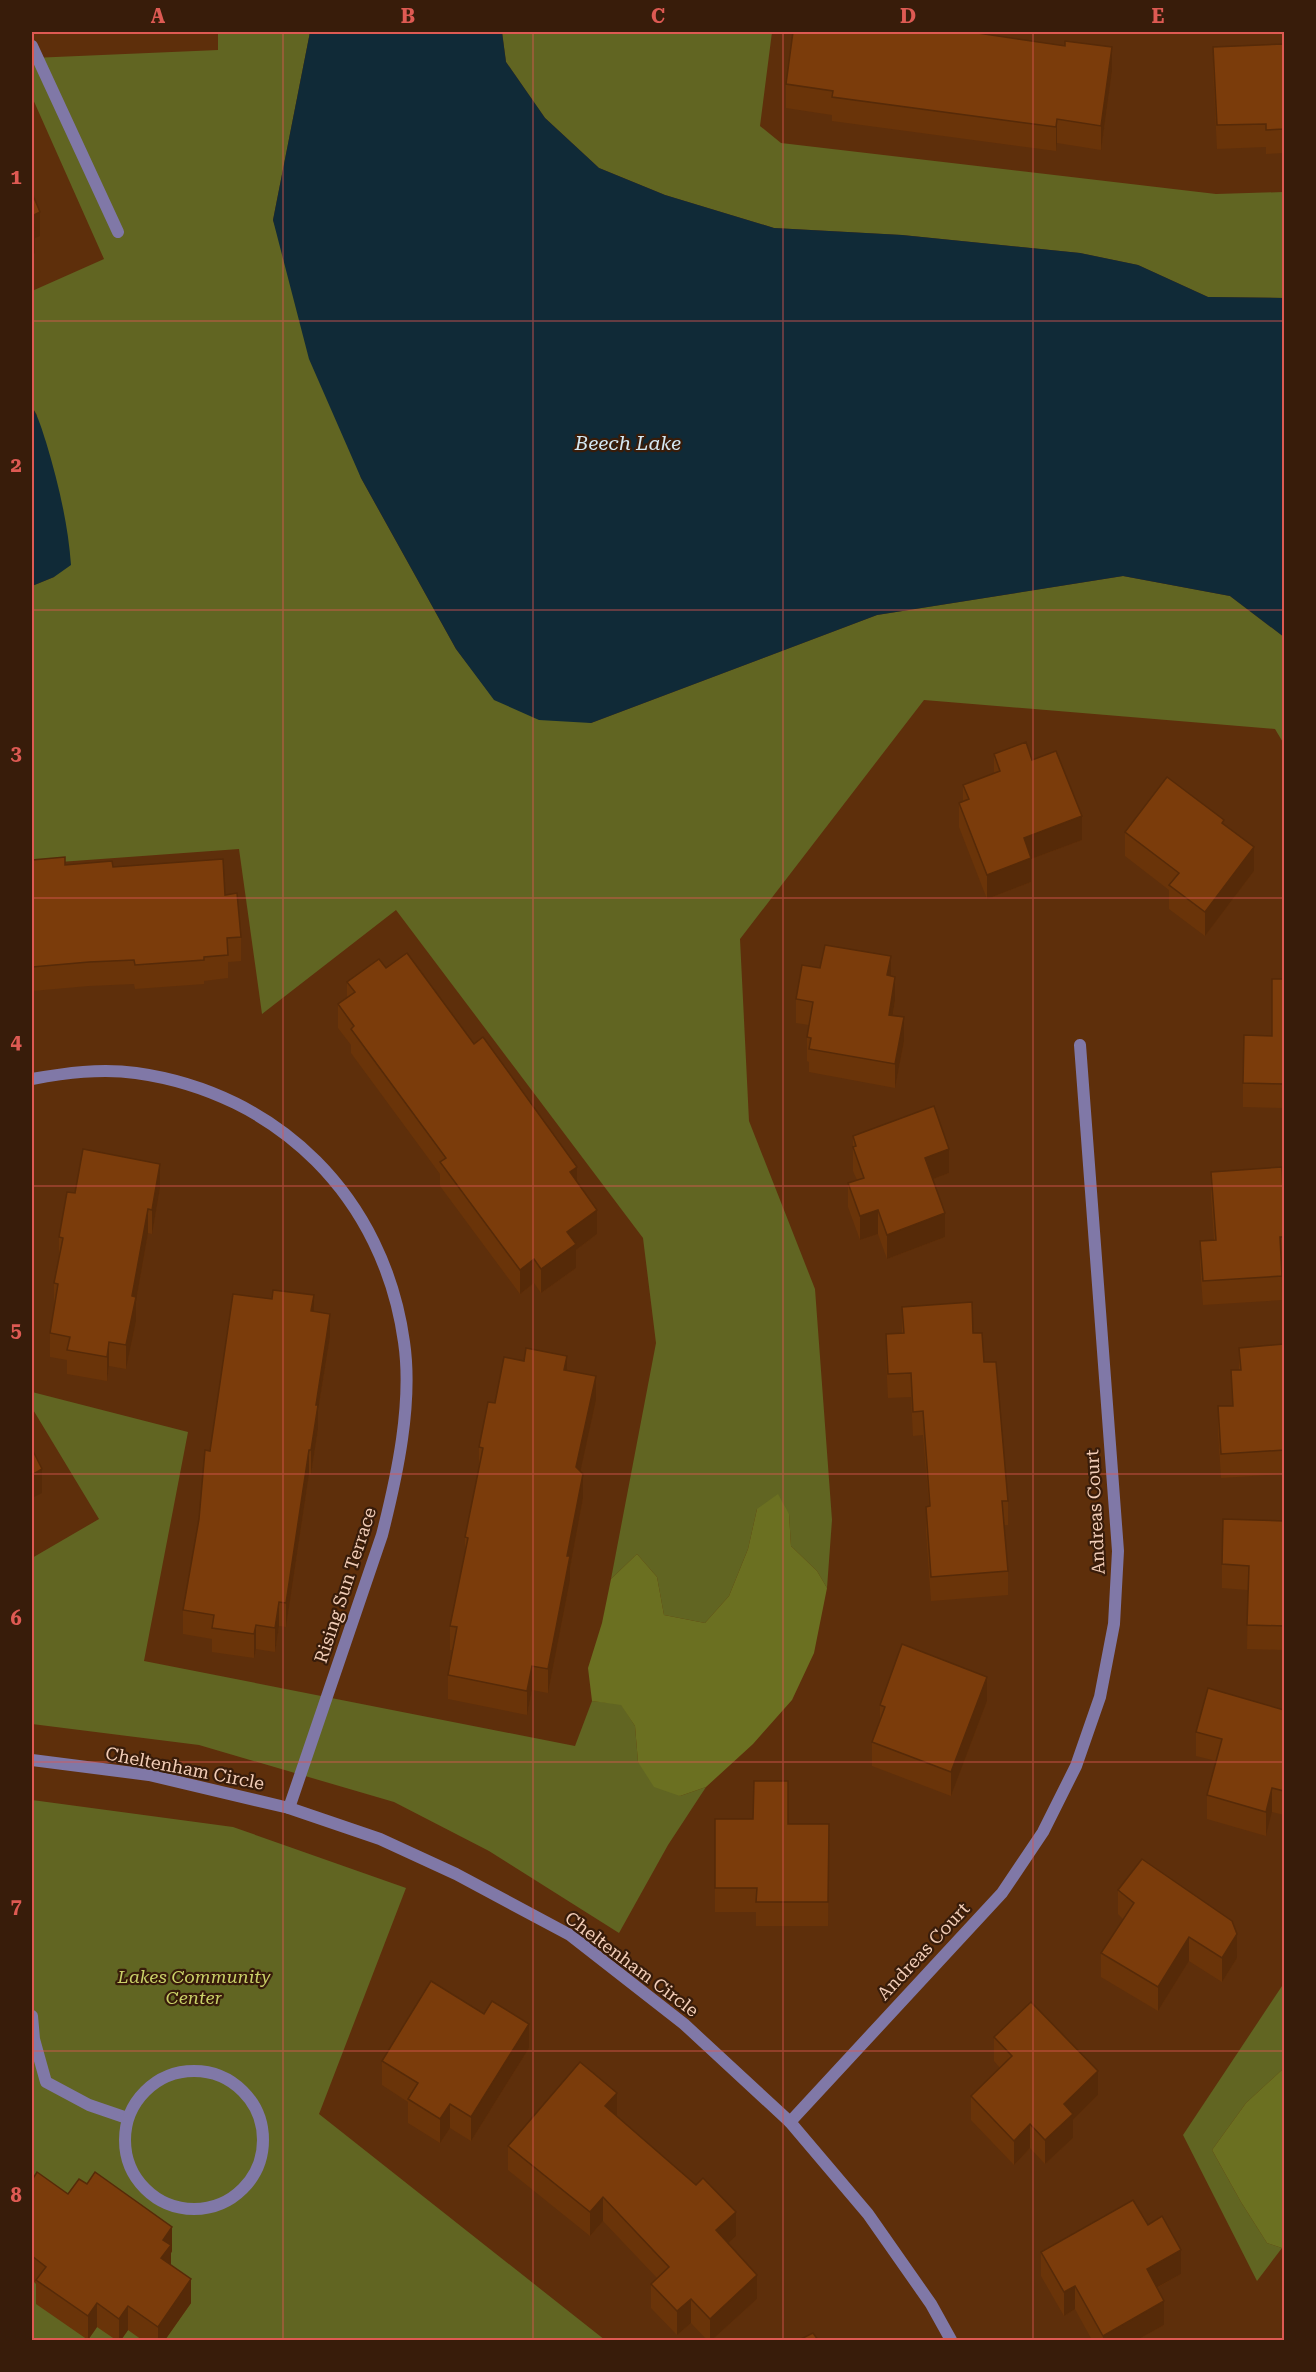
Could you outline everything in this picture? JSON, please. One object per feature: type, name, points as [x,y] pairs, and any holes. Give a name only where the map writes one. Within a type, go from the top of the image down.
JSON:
[{"type":"street","points":[[32,46],[118,232]]},
{"type":"street","name":"Andreas Court","points":[[790,2122],[1002,1893],[1043,1832],[1076,1766],[1100,1697],[1114,1624],[1118,1551],[1080,1045]]},
{"type":"street","name":"Rising Sun Terrace","points":[[32,1079],[87,1072],[134,1072],[171,1080],[234,1101],[273,1125],[303,1148],[330,1174],[353,1204],[372,1236],[387,1270],[403,1334],[406,1381],[404,1418],[391,1499],[382,1535],[289,1808]]},
{"type":"street","name":"Cheltenham Circle","points":[[32,1760],[149,1775],[289,1808],[380,1839],[456,1874],[570,1935],[684,2024],[790,2122],[868,2214],[931,2304],[951,2340]]},
{"type":"street","points":[[32,2016],[34,2039],[46,2082],[89,2105],[127,2118]]},
{"type":"street","points":[[180,2071],[217,2074],[248,2094],[264,2127],[261,2163],[240,2194],[232,2198],[207,2210],[171,2207],[140,2187],[136,2179],[124,2153],[127,2118],[147,2087],[180,2071]]},
{"type":"green space","points":[[218,32],[310,32],[273,220],[361,478],[456,649],[495,700],[591,723],[877,615],[1123,576],[1230,596],[1284,637],[1284,744],[1275,729],[924,700],[740,939],[749,1121],[815,1289],[832,1520],[827,1588],[817,1571],[791,1546],[789,1514],[757,1509],[748,1549],[729,1596],[705,1623],[664,1615],[657,1577],[637,1554],[611,1579],[656,1343],[643,1238],[396,910],[262,1014],[239,849],[32,864],[32,586],[54,577],[37,415],[32,407],[32,291],[104,259],[32,97],[32,58],[218,50]]},
{"type":"green space","points":[[502,32],[772,32],[760,126],[781,143],[1216,194],[1284,192],[1284,298],[1208,297],[1138,265],[1080,253],[902,235],[774,228],[665,195],[599,168],[545,118],[506,62]]},
{"type":"green space","points":[[32,1392],[188,1432],[144,1661],[575,1746],[592,1701],[621,1704],[635,1726],[638,1762],[680,1796],[706,1787],[668,1845],[619,1933],[489,1851],[394,1802],[199,1745],[32,1724],[32,1558],[99,1519],[32,1408]]},
{"type":"green space","points":[[778,1494],[789,1514],[791,1546],[817,1571],[827,1588],[814,1653],[792,1700],[753,1744],[706,1787],[680,1796],[654,1787],[638,1762],[635,1726],[621,1705],[592,1701],[588,1668],[602,1623],[611,1579],[637,1554],[657,1577],[664,1615],[705,1623],[729,1596],[748,1549],[757,1509]]},
{"type":"green space","name":"Lakes Community Center","points":[[32,1800],[233,1827],[406,1888],[319,2114],[605,2340],[32,2340]]},
{"type":"green space","points":[[1284,1983],[1284,2068],[1246,2103],[1212,2150],[1267,2243],[1282,2248],[1257,2281],[1183,2135]]},
{"type":"green space","points":[[1284,2068],[1284,2245],[1282,2248],[1267,2243],[1212,2150],[1246,2103]]},
{"type":"water","name":"Beech Lake","points":[[310,32],[502,32],[506,62],[545,118],[599,168],[665,195],[774,228],[902,235],[1080,253],[1138,265],[1208,297],[1284,298],[1284,637],[1230,596],[1123,576],[877,615],[591,723],[539,720],[494,700],[456,649],[361,478],[309,359],[273,220]]},
{"type":"water","points":[[32,407],[42,429],[58,487],[68,534],[71,565],[54,577],[32,586]]},
{"type":"building","points":[[793,32],[971,32],[1065,46],[1065,41],[1112,47],[1101,126],[1057,119],[1056,127],[832,97],[833,91],[786,84]]},
{"type":"building","points":[[1284,44],[1284,129],[1266,130],[1266,124],[1217,125],[1213,47]]},
{"type":"building","points":[[32,193],[40,212],[32,216]]},
{"type":"building","points":[[1026,742],[1032,760],[1056,751],[1082,816],[1024,838],[1031,858],[987,875],[959,803],[969,799],[963,785],[1000,771],[994,754]]},
{"type":"building","points":[[1167,777],[1224,820],[1222,823],[1254,847],[1205,912],[1169,885],[1179,873],[1125,832]]},
{"type":"building","points":[[65,857],[65,865],[112,861],[113,867],[223,859],[225,895],[237,893],[241,937],[227,938],[228,955],[204,957],[204,960],[135,965],[134,960],[32,967],[32,860]]},
{"type":"building","points":[[825,945],[891,956],[887,975],[895,977],[889,1015],[904,1017],[895,1064],[809,1049],[811,1038],[807,1037],[813,1002],[796,999],[802,965],[820,968]]},
{"type":"building","points":[[407,953],[474,1044],[483,1037],[577,1167],[570,1172],[597,1210],[567,1232],[576,1244],[541,1269],[534,1259],[520,1270],[440,1162],[446,1158],[351,1029],[354,1026],[338,1004],[355,992],[347,982],[379,959],[386,968]]},
{"type":"building","points":[[1272,979],[1284,979],[1284,1084],[1243,1083],[1244,1035],[1272,1036]]},
{"type":"building","points":[[934,1106],[949,1149],[925,1158],[945,1213],[887,1235],[878,1210],[860,1216],[848,1183],[864,1178],[853,1147],[856,1146],[853,1136]]},
{"type":"building","points":[[83,1149],[160,1164],[152,1210],[148,1209],[132,1296],[136,1297],[126,1345],[109,1342],[107,1357],[67,1350],[70,1337],[50,1333],[58,1284],[54,1283],[63,1238],[59,1237],[67,1192],[75,1193]]},
{"type":"building","points":[[1282,1167],[1284,1237],[1280,1237],[1282,1276],[1203,1281],[1200,1241],[1216,1240],[1211,1172]]},
{"type":"building","points":[[273,1290],[314,1295],[311,1311],[330,1314],[316,1405],[318,1405],[286,1603],[279,1602],[275,1628],[256,1625],[254,1634],[212,1628],[214,1615],[183,1610],[199,1519],[205,1450],[210,1451],[233,1294],[272,1299]]},
{"type":"building","points":[[972,1302],[973,1333],[982,1333],[984,1362],[996,1362],[1008,1501],[1002,1501],[1008,1571],[931,1577],[926,1507],[930,1506],[923,1411],[913,1412],[911,1373],[888,1374],[886,1334],[904,1333],[902,1307]]},
{"type":"building","points":[[1284,1344],[1284,1450],[1221,1454],[1218,1406],[1233,1406],[1231,1370],[1241,1370],[1239,1348]]},
{"type":"building","points":[[526,1348],[567,1356],[564,1370],[596,1376],[576,1467],[583,1474],[548,1669],[532,1666],[527,1691],[448,1675],[457,1627],[450,1626],[468,1538],[465,1537],[483,1448],[479,1447],[488,1402],[495,1403],[504,1357],[524,1361]]},
{"type":"building","points":[[32,1449],[42,1469],[32,1475]]},
{"type":"building","points":[[1223,1519],[1284,1521],[1284,1626],[1247,1625],[1249,1566],[1222,1564]]},
{"type":"building","points":[[902,1644],[987,1677],[951,1772],[872,1742],[885,1707],[880,1705]]},
{"type":"building","points":[[1208,1688],[1284,1710],[1284,1791],[1272,1788],[1266,1812],[1207,1795],[1222,1739],[1196,1732]]},
{"type":"building","points":[[754,1781],[788,1781],[788,1824],[829,1824],[828,1902],[756,1902],[757,1888],[715,1888],[715,1819],[753,1819]]},
{"type":"building","points":[[1142,1859],[1232,1921],[1237,1934],[1222,1958],[1189,1937],[1158,1987],[1101,1953],[1134,1903],[1118,1890]]},
{"type":"building","points":[[431,1981],[484,2014],[492,2001],[529,2024],[471,2117],[450,2104],[440,2119],[408,2099],[418,2083],[382,2061]]},
{"type":"building","points":[[1031,2002],[1098,2071],[1064,2104],[1073,2114],[1045,2140],[1030,2124],[1014,2141],[971,2096],[1012,2056],[994,2037]]},
{"type":"building","points":[[580,2062],[617,2093],[605,2106],[696,2185],[703,2178],[736,2212],[716,2230],[757,2275],[710,2319],[691,2299],[677,2311],[651,2284],[669,2267],[603,2197],[590,2212],[508,2146]]},
{"type":"building","points":[[37,2172],[68,2194],[79,2179],[87,2184],[95,2172],[172,2227],[163,2240],[171,2245],[161,2258],[191,2279],[158,2327],[128,2306],[119,2319],[97,2303],[88,2316],[36,2280],[46,2267],[32,2256],[32,2180]]},
{"type":"building","points":[[1133,2200],[1148,2225],[1162,2216],[1181,2250],[1147,2269],[1164,2301],[1103,2336],[1075,2286],[1064,2292],[1041,2252]]},
{"type":"building","points":[[813,2333],[818,2340],[799,2340]]}]
